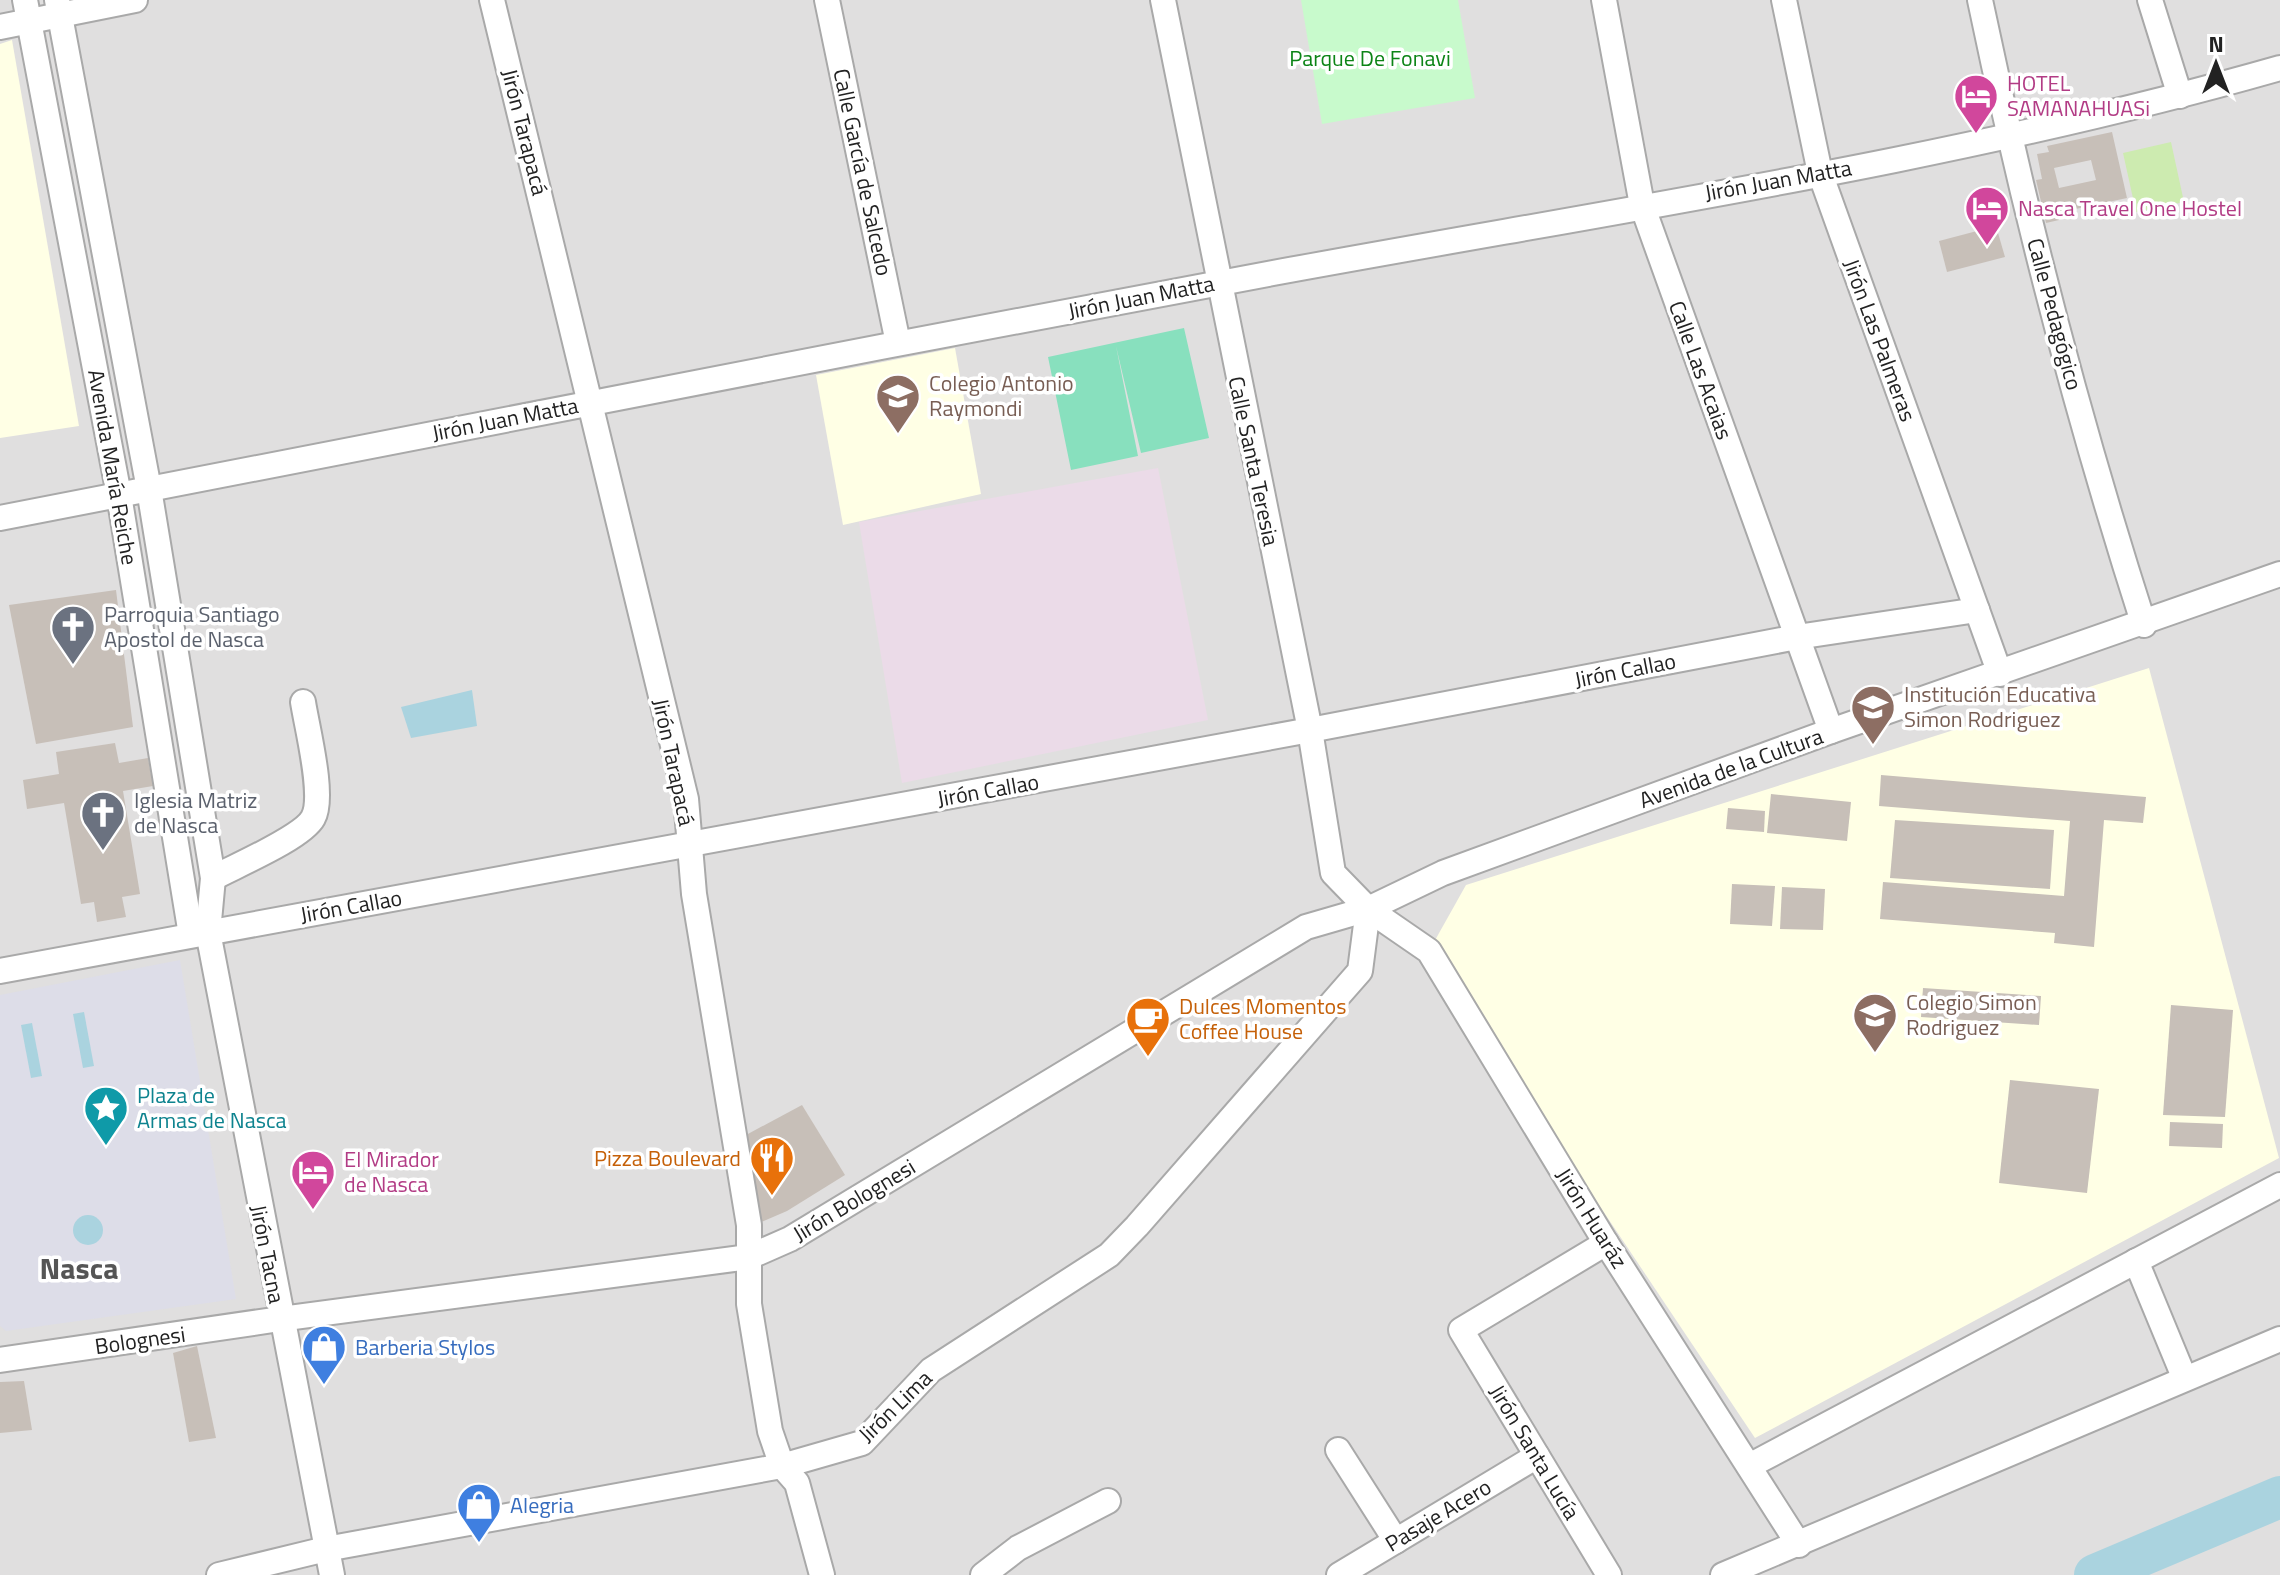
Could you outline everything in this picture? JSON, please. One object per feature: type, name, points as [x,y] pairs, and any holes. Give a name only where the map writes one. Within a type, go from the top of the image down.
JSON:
[{"type":"street","points":[[0,27],[27,10],[135,0]]},
{"type":"street","name":"Jirón Tarapacá","points":[[492,0],[686,799],[694,894],[749,1225],[749,1304],[770,1431],[782,1466],[797,1483],[822,1575]]},
{"type":"street","name":"Calle García de Salcedo","points":[[827,0],[898,343]]},
{"type":"street","name":"Calle Santa Teresia","points":[[1163,0],[1310,730],[1333,873],[1368,909]]},
{"type":"street","name":"Calle Las Acaias","points":[[1604,0],[1642,205],[1831,731]]},
{"type":"street","name":"Jirón Las Palmeras","points":[[1784,0],[1820,173],[2000,674]]},
{"type":"street","name":"Calle Pedagógico","points":[[1980,0],[2009,135],[2099,483],[2144,625]]},
{"type":"street","points":[[2150,0],[2180,96]]},
{"type":"street","name":"Avenida María Reiche","points":[[58,7],[149,489],[213,878],[200,934]]},
{"type":"street","name":"Avenida María Reiche","points":[[27,10],[200,934]]},
{"type":"street","name":"Jirón Juan Matta","points":[[0,518],[898,343],[1820,173],[2180,96],[2280,68]]},
{"type":"street","name":"Avenida de la Cultura","points":[[1368,909],[1443,873],[1831,731],[2144,625],[2280,574]]},
{"type":"street","name":"Jirón Callao","points":[[0,971],[1310,730],[1797,637],[1977,610]]},
{"type":"street","points":[[213,878],[300,831],[313,820],[318,803],[303,702]]},
{"type":"street","name":"Jirón Huaráz","points":[[1368,909],[1429,951],[1606,1243],[1799,1545]]},
{"type":"street","name":"Jirón Bolognesi","points":[[280,1319],[749,1257],[790,1239],[1306,927],[1368,909]]},
{"type":"street","name":"Jirón Lima","points":[[219,1575],[326,1549],[782,1466],[862,1443],[931,1370],[1109,1255],[1360,971],[1368,909]]},
{"type":"street","name":"Jirón Tacna","points":[[200,934],[332,1575]]},
{"type":"street","points":[[1749,1466],[2280,1185]]},
{"type":"street","name":"Jirón Santa Lucía","points":[[1606,1243],[1461,1330],[1609,1575]]},
{"type":"street","points":[[2136,1261],[2184,1377]]},
{"type":"street","name":"Bolognesi","points":[[0,1360],[280,1319]]},
{"type":"street","points":[[1723,1575],[1799,1545],[2184,1377],[2280,1339]]},
{"type":"street","points":[[1338,1450],[1396,1541]]},
{"type":"street","name":"Pasaje Acero","points":[[1339,1575],[1537,1456]]},
{"type":"street","points":[[983,1575],[1018,1548],[1108,1501]]},
{"type":"shaded area","points":[[0,0],[2280,0],[2280,1575],[0,1575]]},
{"type":"shaded area","points":[[12,40],[79,426],[0,438],[0,44]]},
{"type":"shaded area","name":"Colegio Antonio Raymondi","points":[[955,348],[981,494],[843,525],[816,375]]},
{"type":"shaded area","points":[[1158,468],[1208,720],[902,783],[859,522]]},
{"type":"shaded area","name":"Colegio Simon Rodriguez","points":[[2149,668],[2279,1158],[1755,1438],[1429,951],[1466,885]]},
{"type":"shaded area","name":"Plaza de Armas de Nasca","points":[[180,960],[236,1299],[6,1331],[0,1326],[0,995]]},
{"type":"green space","name":"Parque De Fonavi","points":[[1301,0],[1458,0],[1475,98],[1322,124]]},
{"type":"green space","points":[[2171,142],[2184,202],[2136,212],[2123,153]]},
{"type":"green space","points":[[1184,328],[1209,438],[1141,453],[1116,346],[1138,456],[1071,470],[1048,357]]},
{"type":"water","points":[[472,690],[477,726],[411,738],[401,707]]},
{"type":"water","points":[[84,1012],[94,1066],[83,1068],[73,1014]]},
{"type":"water","points":[[32,1023],[42,1076],[31,1078],[21,1025]]},
{"type":"water","points":[[88,1215],[99,1219],[103,1230],[99,1241],[88,1245],[77,1241],[73,1230],[77,1219]]},
{"type":"building","points":[[2112,132],[2127,198],[2057,213],[2059,220],[2046,223],[2036,180],[2042,179],[2037,154],[2049,152],[2047,146]],"holes":[[[2091,160],[2096,180],[2059,188],[2054,168]]]},
{"type":"building","points":[[1996,226],[2005,257],[1947,272],[1939,241]]},
{"type":"building","name":"Parroquia Santiago Apostol de Nasca","points":[[116,590],[133,727],[36,744],[9,605]]},
{"type":"building","name":"Iglesia Matriz de Nasca","points":[[115,743],[119,763],[148,758],[153,786],[123,791],[140,894],[122,897],[126,917],[97,922],[94,902],[81,904],[64,803],[27,809],[23,780],[59,774],[56,752]]},
{"type":"building","points":[[1881,775],[2146,797],[2143,823],[2104,820],[2094,947],[2054,943],[2055,933],[1880,919],[1883,882],[2064,896],[2070,821],[1879,806]]},
{"type":"building","points":[[1771,794],[1851,802],[1847,841],[1767,833]]},
{"type":"building","points":[[1728,808],[1765,811],[1764,832],[1726,829]]},
{"type":"building","points":[[1895,820],[2054,830],[2050,889],[1890,878]]},
{"type":"building","points":[[1732,884],[1775,886],[1772,926],[1730,924]]},
{"type":"building","points":[[1782,887],[1825,889],[1823,930],[1780,929]]},
{"type":"building","points":[[1923,988],[2041,996],[2039,1025],[1921,1017]]},
{"type":"building","points":[[2171,1005],[2233,1010],[2225,1117],[2163,1115]]},
{"type":"building","points":[[2010,1080],[2099,1089],[2087,1193],[1999,1183]]},
{"type":"building","points":[[802,1105],[845,1175],[787,1211],[759,1223],[746,1135]]},
{"type":"building","points":[[2170,1122],[2223,1124],[2222,1148],[2169,1146]]},
{"type":"building","points":[[197,1346],[216,1438],[189,1442],[173,1353]]},
{"type":"building","points":[[24,1381],[32,1430],[0,1433],[0,1382]]},
{"type":"waterway","points":[[2095,1575],[2280,1497]]},
{"type":"place","name":"HOTEL SAMANAHUASi","points":[[1976,135]]},
{"type":"place","name":"Nasca Travel One Hostel","points":[[1987,247]]},
{"type":"place","name":"Colegio Antonio Raymondi","points":[[898,435]]},
{"type":"place","name":"Parroquia Santiago Apostol de Nasca","points":[[73,666]]},
{"type":"place","name":"Institución Educativa Simon Rodriguez","points":[[1873,746]]},
{"type":"place","name":"Iglesia Matriz de Nasca","points":[[103,852]]},
{"type":"place","name":"Colegio Simon Rodriguez","points":[[1875,1054]]},
{"type":"place","name":"Dulces Momentos Coffee House","points":[[1148,1058]]},
{"type":"place","name":"Plaza de Armas de Nasca","points":[[106,1147]]},
{"type":"place","name":"Pizza Boulevard","points":[[772,1197]]},
{"type":"place","name":"El Mirador de Nasca","points":[[313,1211]]},
{"type":"place","name":"Barberia Stylos","points":[[324,1386]]},
{"type":"place","name":"Alegria","points":[[479,1544]]},
{"type":"district","name":"Nasca","points":[[79,1269]]}]
